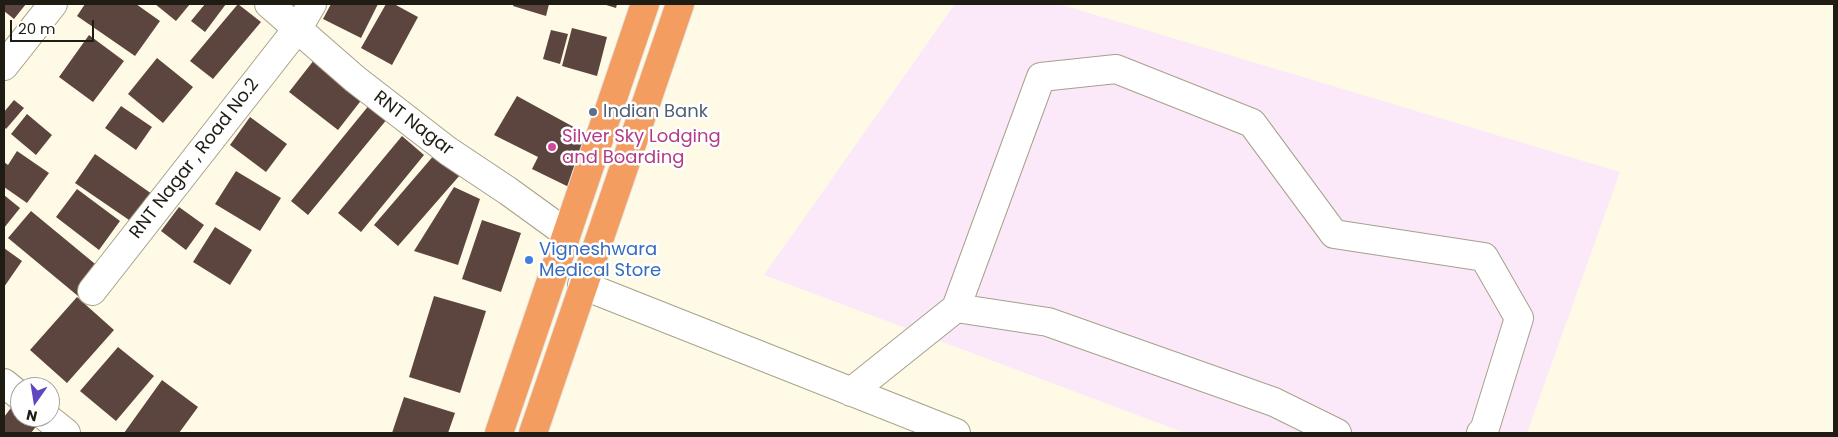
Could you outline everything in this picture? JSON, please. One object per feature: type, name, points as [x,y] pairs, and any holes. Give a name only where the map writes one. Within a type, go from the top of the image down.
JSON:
[{"type":"highway","points":[[499,433],[645,4]]},
{"type":"highway","points":[[533,433],[582,285],[680,4]]},
{"type":"street","points":[[4,66],[53,4]]},
{"type":"street","name":"RNT Nagar","points":[[269,4],[356,80],[448,151],[566,233]]},
{"type":"street","name":"RNT Nagar , Road No.2","points":[[92,291],[298,28],[312,4]]},
{"type":"street","points":[[851,392],[956,308],[1041,77],[1116,69],[1252,123],[1334,234],[1484,257],[1519,318],[1484,431],[1481,433]]},
{"type":"street","points":[[582,285],[956,433]]},
{"type":"street","points":[[956,308],[1048,322],[1274,402],[1337,433]]},
{"type":"shaded area","points":[[955,4],[1059,4],[1620,172],[1527,433],[1185,433],[764,275]]},
{"type":"building","points":[[4,4],[26,4],[14,19],[4,11]]},
{"type":"building","points":[[85,4],[136,4],[160,21],[135,56],[77,16]]},
{"type":"building","points":[[155,4],[190,4],[176,21]]},
{"type":"building","points":[[205,4],[226,4],[205,32],[191,21]]},
{"type":"building","points":[[238,4],[261,22],[213,79],[190,61]]},
{"type":"building","points":[[331,4],[378,4],[361,38],[323,19]]},
{"type":"building","points":[[386,4],[394,4],[418,17],[392,65],[361,48]]},
{"type":"building","points":[[514,4],[549,4],[546,16],[513,6]]},
{"type":"building","points":[[603,4],[617,4],[616,8]]},
{"type":"building","points":[[572,28],[607,37],[597,76],[562,66]]},
{"type":"building","points":[[551,30],[568,34],[560,64],[543,59]]},
{"type":"building","points":[[89,35],[124,61],[93,102],[59,77]]},
{"type":"building","points":[[157,58],[193,87],[163,123],[128,94]]},
{"type":"building","points":[[314,60],[363,98],[338,130],[289,92]]},
{"type":"building","name":"Silver Sky Lodging and Boarding","points":[[517,96],[592,137],[572,172],[580,176],[573,189],[532,169],[538,157],[494,135]]},
{"type":"building","points":[[14,100],[24,108],[6,129],[4,127],[4,112]]},
{"type":"building","points":[[370,104],[388,118],[308,215],[291,201]]},
{"type":"building","points":[[121,106],[152,127],[136,150],[105,128]]},
{"type":"building","points":[[27,114],[52,135],[36,155],[11,134]]},
{"type":"building","points":[[250,117],[287,144],[266,172],[230,145]]},
{"type":"building","points":[[402,136],[424,155],[361,232],[338,213]]},
{"type":"building","points":[[17,151],[49,173],[27,203],[4,187],[4,162],[8,165]]},
{"type":"building","points":[[95,154],[152,194],[132,222],[75,183]]},
{"type":"building","points":[[435,154],[460,175],[398,246],[374,225]]},
{"type":"building","points":[[236,171],[281,198],[260,231],[215,204]]},
{"type":"building","points":[[454,187],[480,199],[458,265],[414,251]]},
{"type":"building","points":[[77,189],[120,221],[99,250],[56,217]]},
{"type":"building","points":[[4,195],[20,208],[4,228]]},
{"type":"building","points":[[179,207],[204,225],[186,250],[161,231]]},
{"type":"building","points":[[31,211],[100,268],[78,296],[8,238]]},
{"type":"building","points":[[482,220],[521,233],[501,292],[462,279]]},
{"type":"building","points":[[215,227],[252,250],[230,285],[193,262]]},
{"type":"building","points":[[4,248],[22,261],[4,287]]},
{"type":"building","points":[[434,296],[486,311],[460,393],[409,377]]},
{"type":"building","points":[[77,297],[114,330],[67,383],[30,350]]},
{"type":"building","points":[[118,347],[154,376],[116,421],[80,391]]},
{"type":"building","points":[[162,380],[198,407],[179,433],[124,433]]},
{"type":"building","points":[[404,397],[455,413],[448,433],[392,433]]},
{"type":"building","points":[[10,409],[10,427],[36,427],[31,433],[4,433],[4,417]]},
{"type":"place","name":"Indian Bank","points":[[593,112]]},
{"type":"place","name":"Silver Sky Lodging and Boarding","points":[[552,147]]},
{"type":"place","name":"Vigneshwara Medical Store","points":[[529,260]]}]
